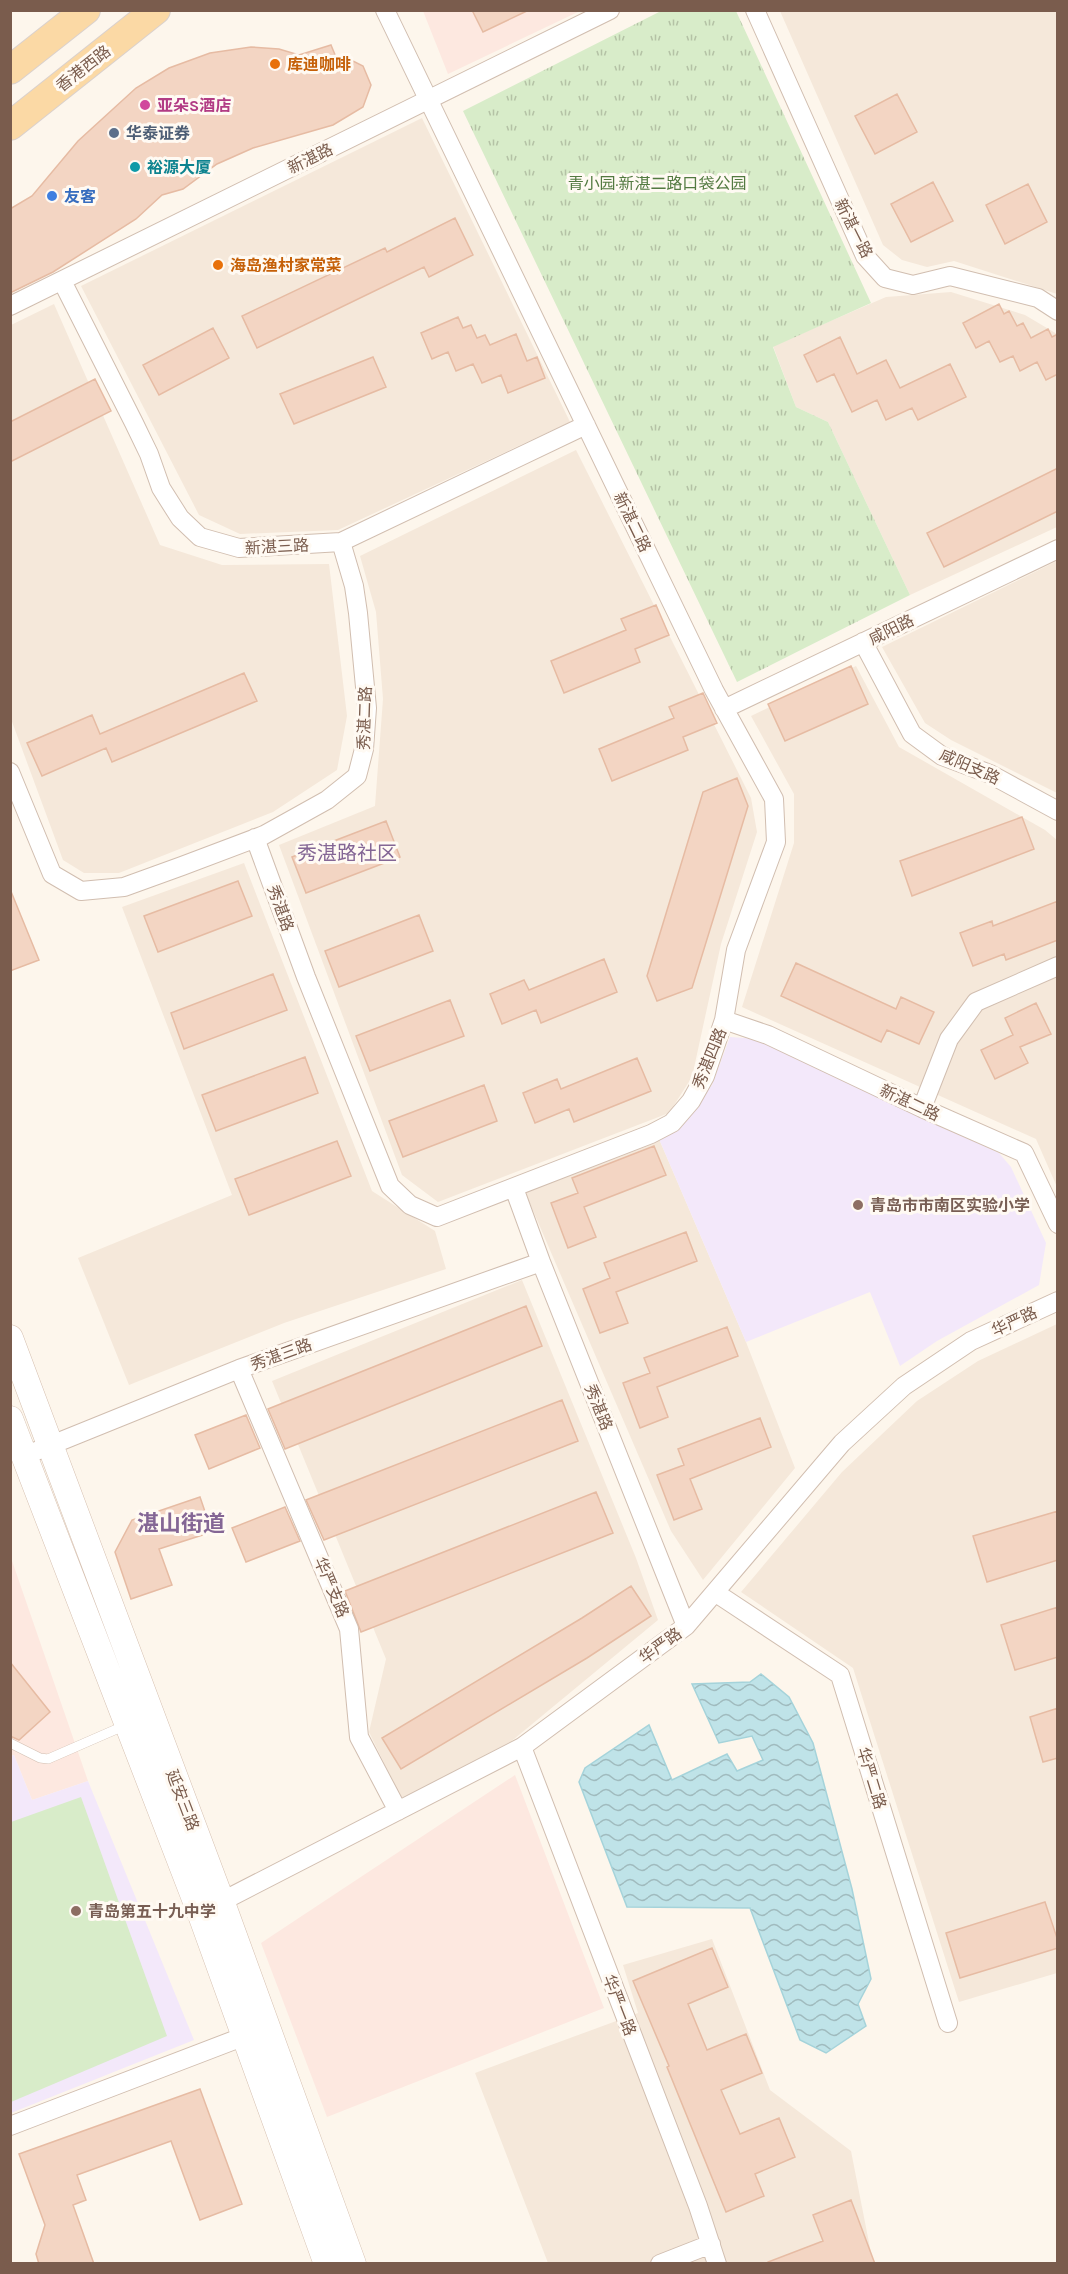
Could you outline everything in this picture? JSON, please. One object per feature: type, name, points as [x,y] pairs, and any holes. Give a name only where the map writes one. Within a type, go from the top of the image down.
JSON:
[{"type":"main road","points":[[10,70],[86,10]]},
{"type":"main road","name":"香港西路","points":[[10,126],[156,10]]},
{"type":"main road","name":"延安三路","points":[[10,1338],[51,1445],[211,1908],[245,2036],[327,2264]]},
{"type":"main road","name":"延安三路","points":[[10,1419],[21,1458],[128,1724],[211,1908],[353,2264]]},
{"type":"street","name":"新湛二路","points":[[385,10],[724,709],[774,799],[776,842],[736,950]]},
{"type":"street","name":"新湛路","points":[[10,306],[610,10]]},
{"type":"street","name":"新湛一路","points":[[755,10],[865,256],[885,278],[913,285],[950,276],[1038,298],[1058,311]]},
{"type":"street","name":"新湛三路","points":[[62,280],[135,423],[161,488],[180,518],[200,537],[239,548],[341,542],[586,425]]},
{"type":"street","name":"秀湛二路","points":[[10,772],[52,874],[81,891],[124,887],[255,838],[327,800],[357,776],[364,749],[367,708],[364,657],[354,586],[341,542]]},
{"type":"street","name":"咸阳路","points":[[724,709],[1058,549]]},
{"type":"street","name":"咸阳支路","points":[[863,642],[912,734],[942,756],[990,774],[1058,811]]},
{"type":"street","name":"秀湛路","points":[[255,838],[306,977],[390,1186],[410,1204],[437,1217],[514,1188],[541,1262],[686,1626]]},
{"type":"street","name":"秀湛四路","points":[[514,1188],[651,1134],[672,1123],[690,1101],[705,1076],[724,1020],[736,950]]},
{"type":"street","points":[[922,1108],[949,1038],[976,1002],[1058,966]]},
{"type":"street","name":"新湛二路","points":[[724,1020],[768,1035],[922,1108],[1024,1153],[1058,1224]]},
{"type":"street","name":"秀湛三路","points":[[21,1458],[239,1369],[541,1262]]},
{"type":"street","name":"华严路","points":[[211,1908],[522,1747],[686,1626],[842,1443],[904,1386],[971,1341],[1058,1301]]},
{"type":"street","name":"华严支路","points":[[239,1369],[349,1629],[359,1737],[398,1811]]},
{"type":"street","name":"华严二路","points":[[716,1593],[840,1675],[948,2023]]},
{"type":"street","name":"华严一路","points":[[522,1747],[717,2264]]},
{"type":"street","points":[[10,2126],[245,2036]]},
{"type":"street","points":[[660,2264],[711,2244]]},
{"type":"lane","points":[[10,1743],[40,1758],[48,1759],[128,1724]]},
{"type":"shaded area","points":[[423,11],[580,11],[448,74]]},
{"type":"shaded area","points":[[780,11],[1057,11],[1057,294],[954,261],[927,267],[902,260],[883,245]]},
{"type":"shaded area","points":[[422,118],[570,422],[338,530],[240,534],[199,515],[81,286]]},
{"type":"shaded area","points":[[951,292],[1025,315],[1057,334],[1057,527],[910,595],[828,422],[796,407],[773,346],[886,297]]},
{"type":"shaded area","points":[[54,304],[160,545],[222,565],[329,564],[347,716],[337,770],[273,812],[119,873],[84,873],[63,860],[11,719],[11,325]]},
{"type":"shaded area","points":[[576,450],[751,798],[757,832],[721,944],[692,1077],[669,1113],[438,1202],[402,1175],[279,845],[375,806],[383,699],[376,612],[360,556]]},
{"type":"shaded area","points":[[1057,561],[1057,793],[951,740],[925,723],[882,647]]},
{"type":"shaded area","points":[[856,666],[899,747],[1045,830],[1057,840],[1057,1187],[1036,1139],[742,1007],[794,843],[794,794],[751,716]]},
{"type":"shaded area","points":[[244,863],[372,1191],[435,1231],[446,1269],[284,1323],[129,1385],[78,1258],[232,1195],[122,907]]},
{"type":"shaded area","name":"青岛市市南区实验小学","points":[[730,1037],[758,1039],[999,1153],[1011,1167],[1046,1243],[1039,1285],[937,1341],[900,1366],[870,1292],[746,1342],[659,1139],[679,1125],[712,1085]]},
{"type":"shaded area","points":[[659,1139],[746,1342],[795,1468],[703,1580],[671,1531],[525,1192]]},
{"type":"shaded area","points":[[522,1280],[636,1558],[658,1620],[502,1749],[401,1798],[369,1732],[386,1659],[272,1381]]},
{"type":"shaded area","points":[[1057,1324],[1057,1973],[959,2002],[853,1668],[741,1592],[842,1472],[917,1401],[978,1361]]},
{"type":"shaded area","points":[[10,1555],[88,1781],[32,1800],[14,1755],[11,1756]]},
{"type":"shaded area","name":"青岛第五十九中学","points":[[14,1755],[32,1800],[88,1781],[194,2040],[11,2113],[10,1756]]},
{"type":"shaded area","points":[[515,1775],[604,2008],[327,2117],[261,1943]]},
{"type":"shaded area","points":[[712,1939],[770,2090],[851,2151],[873,2263],[548,2263],[475,2073],[638,2013],[623,1965]]},
{"type":"green space","name":"青小园·新湛二路口袋公园","points":[[663,10],[736,11],[871,303],[773,347],[796,407],[828,422],[910,595],[737,682],[463,111]]},
{"type":"green space","name":"青岛第五十九中学","points":[[81,1797],[167,2036],[11,2102],[11,1822]]},
{"type":"water","points":[[761,1674],[789,1697],[813,1743],[852,1889],[871,1979],[858,2004],[866,2026],[826,2053],[800,2040],[750,1908],[627,1907],[579,1782],[585,1768],[649,1725],[672,1780],[727,1754],[737,1771],[763,1760],[752,1736],[719,1743],[692,1684],[750,1682]]},
{"type":"building","points":[[472,10],[529,10],[483,32]]},
{"type":"building","name":"裕源大厦","points":[[331,45],[338,62],[353,61],[363,66],[371,85],[363,107],[333,125],[253,148],[217,164],[183,189],[162,195],[136,219],[53,272],[10,293],[10,209],[32,196],[78,141],[136,88],[169,68],[210,53],[251,47],[279,49],[299,55]]},
{"type":"building","points":[[897,94],[917,132],[875,154],[855,116]]},
{"type":"building","points":[[933,182],[953,221],[911,242],[891,204]]},
{"type":"building","points":[[1028,184],[1047,222],[1005,244],[986,205]]},
{"type":"building","points":[[455,218],[473,255],[429,277],[424,267],[257,348],[242,316],[385,248],[387,252]]},
{"type":"building","points":[[999,304],[1004,314],[1009,311],[1017,326],[1023,323],[1031,338],[1048,329],[1052,337],[1058,334],[1058,374],[1046,380],[1037,362],[1020,371],[1013,356],[1000,362],[989,341],[976,348],[963,323]]},
{"type":"building","points":[[458,317],[463,328],[471,325],[477,338],[485,335],[490,345],[516,334],[527,361],[537,357],[545,378],[508,393],[501,375],[482,383],[473,364],[456,371],[448,352],[432,359],[421,333]]},
{"type":"building","points":[[213,328],[229,358],[159,395],[143,365]]},
{"type":"building","points":[[840,337],[857,374],[886,360],[900,388],[950,364],[966,397],[918,420],[912,408],[886,420],[877,400],[852,412],[834,374],[817,382],[804,355]]},
{"type":"building","points":[[373,357],[386,387],[294,424],[280,394]]},
{"type":"building","points":[[95,379],[111,411],[10,462],[10,422]]},
{"type":"building","points":[[1058,468],[1058,511],[944,567],[927,533]]},
{"type":"building","points":[[656,605],[669,635],[635,649],[640,662],[564,693],[551,661],[626,630],[621,619]]},
{"type":"building","points":[[851,666],[868,704],[785,741],[768,704]]},
{"type":"building","points":[[244,673],[257,701],[112,762],[106,748],[42,776],[27,743],[92,715],[100,734]]},
{"type":"building","points":[[703,693],[717,723],[683,737],[688,750],[612,781],[599,749],[674,718],[669,707]]},
{"type":"building","points":[[737,778],[748,806],[692,988],[657,1001],[647,976],[703,792]]},
{"type":"building","points":[[1022,817],[1034,849],[912,896],[900,861]]},
{"type":"building","points":[[386,821],[400,857],[306,893],[292,857]]},
{"type":"building","points":[[238,881],[252,916],[158,952],[144,916]]},
{"type":"building","points":[[10,889],[39,960],[10,971]]},
{"type":"building","points":[[1058,901],[1058,940],[1006,960],[1004,954],[973,966],[960,933],[992,921],[993,926]]},
{"type":"building","points":[[419,915],[433,951],[339,987],[325,951]]},
{"type":"building","points":[[604,959],[617,992],[541,1023],[536,1010],[502,1024],[490,994],[524,980],[529,990]]},
{"type":"building","points":[[796,963],[896,1009],[901,997],[934,1012],[919,1044],[887,1030],[881,1042],[781,996]]},
{"type":"building","points":[[273,974],[287,1010],[184,1049],[171,1013]]},
{"type":"building","points":[[450,1000],[464,1036],[370,1071],[356,1036]]},
{"type":"building","points":[[1036,1003],[1051,1034],[1020,1047],[1028,1063],[995,1079],[981,1050],[1013,1035],[1005,1018]]},
{"type":"building","points":[[305,1057],[318,1093],[216,1131],[202,1095]]},
{"type":"building","points":[[637,1058],[651,1091],[574,1122],[569,1109],[535,1123],[523,1093],[557,1079],[561,1089]]},
{"type":"building","points":[[484,1085],[497,1121],[403,1157],[389,1121]]},
{"type":"building","points":[[337,1141],[351,1176],[249,1215],[235,1179]]},
{"type":"building","points":[[654,1146],[666,1175],[584,1207],[596,1237],[568,1248],[551,1203],[578,1193],[572,1178]]},
{"type":"building","points":[[686,1232],[697,1261],[616,1292],[628,1323],[600,1333],[583,1289],[610,1278],[604,1263]]},
{"type":"building","points":[[526,1306],[542,1346],[285,1449],[268,1409]]},
{"type":"building","points":[[727,1327],[738,1356],[657,1387],[668,1417],[640,1428],[623,1383],[650,1373],[644,1358]]},
{"type":"building","points":[[562,1400],[578,1441],[324,1540],[306,1500]]},
{"type":"building","points":[[246,1415],[260,1448],[209,1469],[195,1435]]},
{"type":"building","points":[[760,1418],[771,1447],[690,1479],[702,1509],[674,1520],[657,1475],[684,1465],[678,1449]]},
{"type":"building","points":[[596,1492],[613,1533],[361,1632],[345,1591]]},
{"type":"building","points":[[200,1497],[212,1532],[159,1549],[172,1585],[131,1599],[115,1552],[132,1520]]},
{"type":"building","points":[[285,1507],[300,1541],[246,1562],[232,1528]]},
{"type":"building","points":[[1058,1511],[1058,1560],[987,1582],[973,1536]]},
{"type":"building","points":[[631,1586],[651,1616],[587,1658],[401,1769],[382,1738]]},
{"type":"building","points":[[1058,1607],[1058,1657],[1015,1670],[1001,1625]]},
{"type":"building","points":[[10,1662],[50,1712],[19,1740],[10,1736]]},
{"type":"building","points":[[1058,1708],[1058,1758],[1043,1762],[1030,1717]]},
{"type":"building","points":[[1045,1902],[1058,1941],[1058,1948],[960,1978],[946,1933]]},
{"type":"building","points":[[712,1948],[728,1987],[688,2004],[707,2050],[746,2034],[762,2073],[721,2090],[740,2134],[779,2118],[795,2157],[755,2174],[764,2196],[726,2212],[633,1981]]},
{"type":"building","points":[[200,2089],[242,2204],[200,2220],[171,2141],[77,2175],[86,2200],[73,2205],[94,2264],[39,2264],[36,2254],[45,2225],[19,2154]]},
{"type":"building","points":[[851,2200],[875,2264],[768,2264],[768,2262],[823,2241],[813,2215]]},
{"type":"place","name":"库迪咖啡","points":[[275,64]]},
{"type":"place","name":"亚朵S酒店","points":[[145,105]]},
{"type":"place","name":"华泰证券","points":[[114,133]]},
{"type":"place","name":"裕源大厦","points":[[135,167]]},
{"type":"place","name":"友客","points":[[52,196]]},
{"type":"place","name":"海岛渔村家常菜","points":[[218,265]]},
{"type":"place","name":"青岛市市南区实验小学","points":[[858,1205]]},
{"type":"place","name":"青岛第五十九中学","points":[[76,1911]]},
{"type":"district","name":"秀湛路社区","points":[[347,853]]},
{"type":"district","name":"湛山街道","points":[[181,1523]]}]
